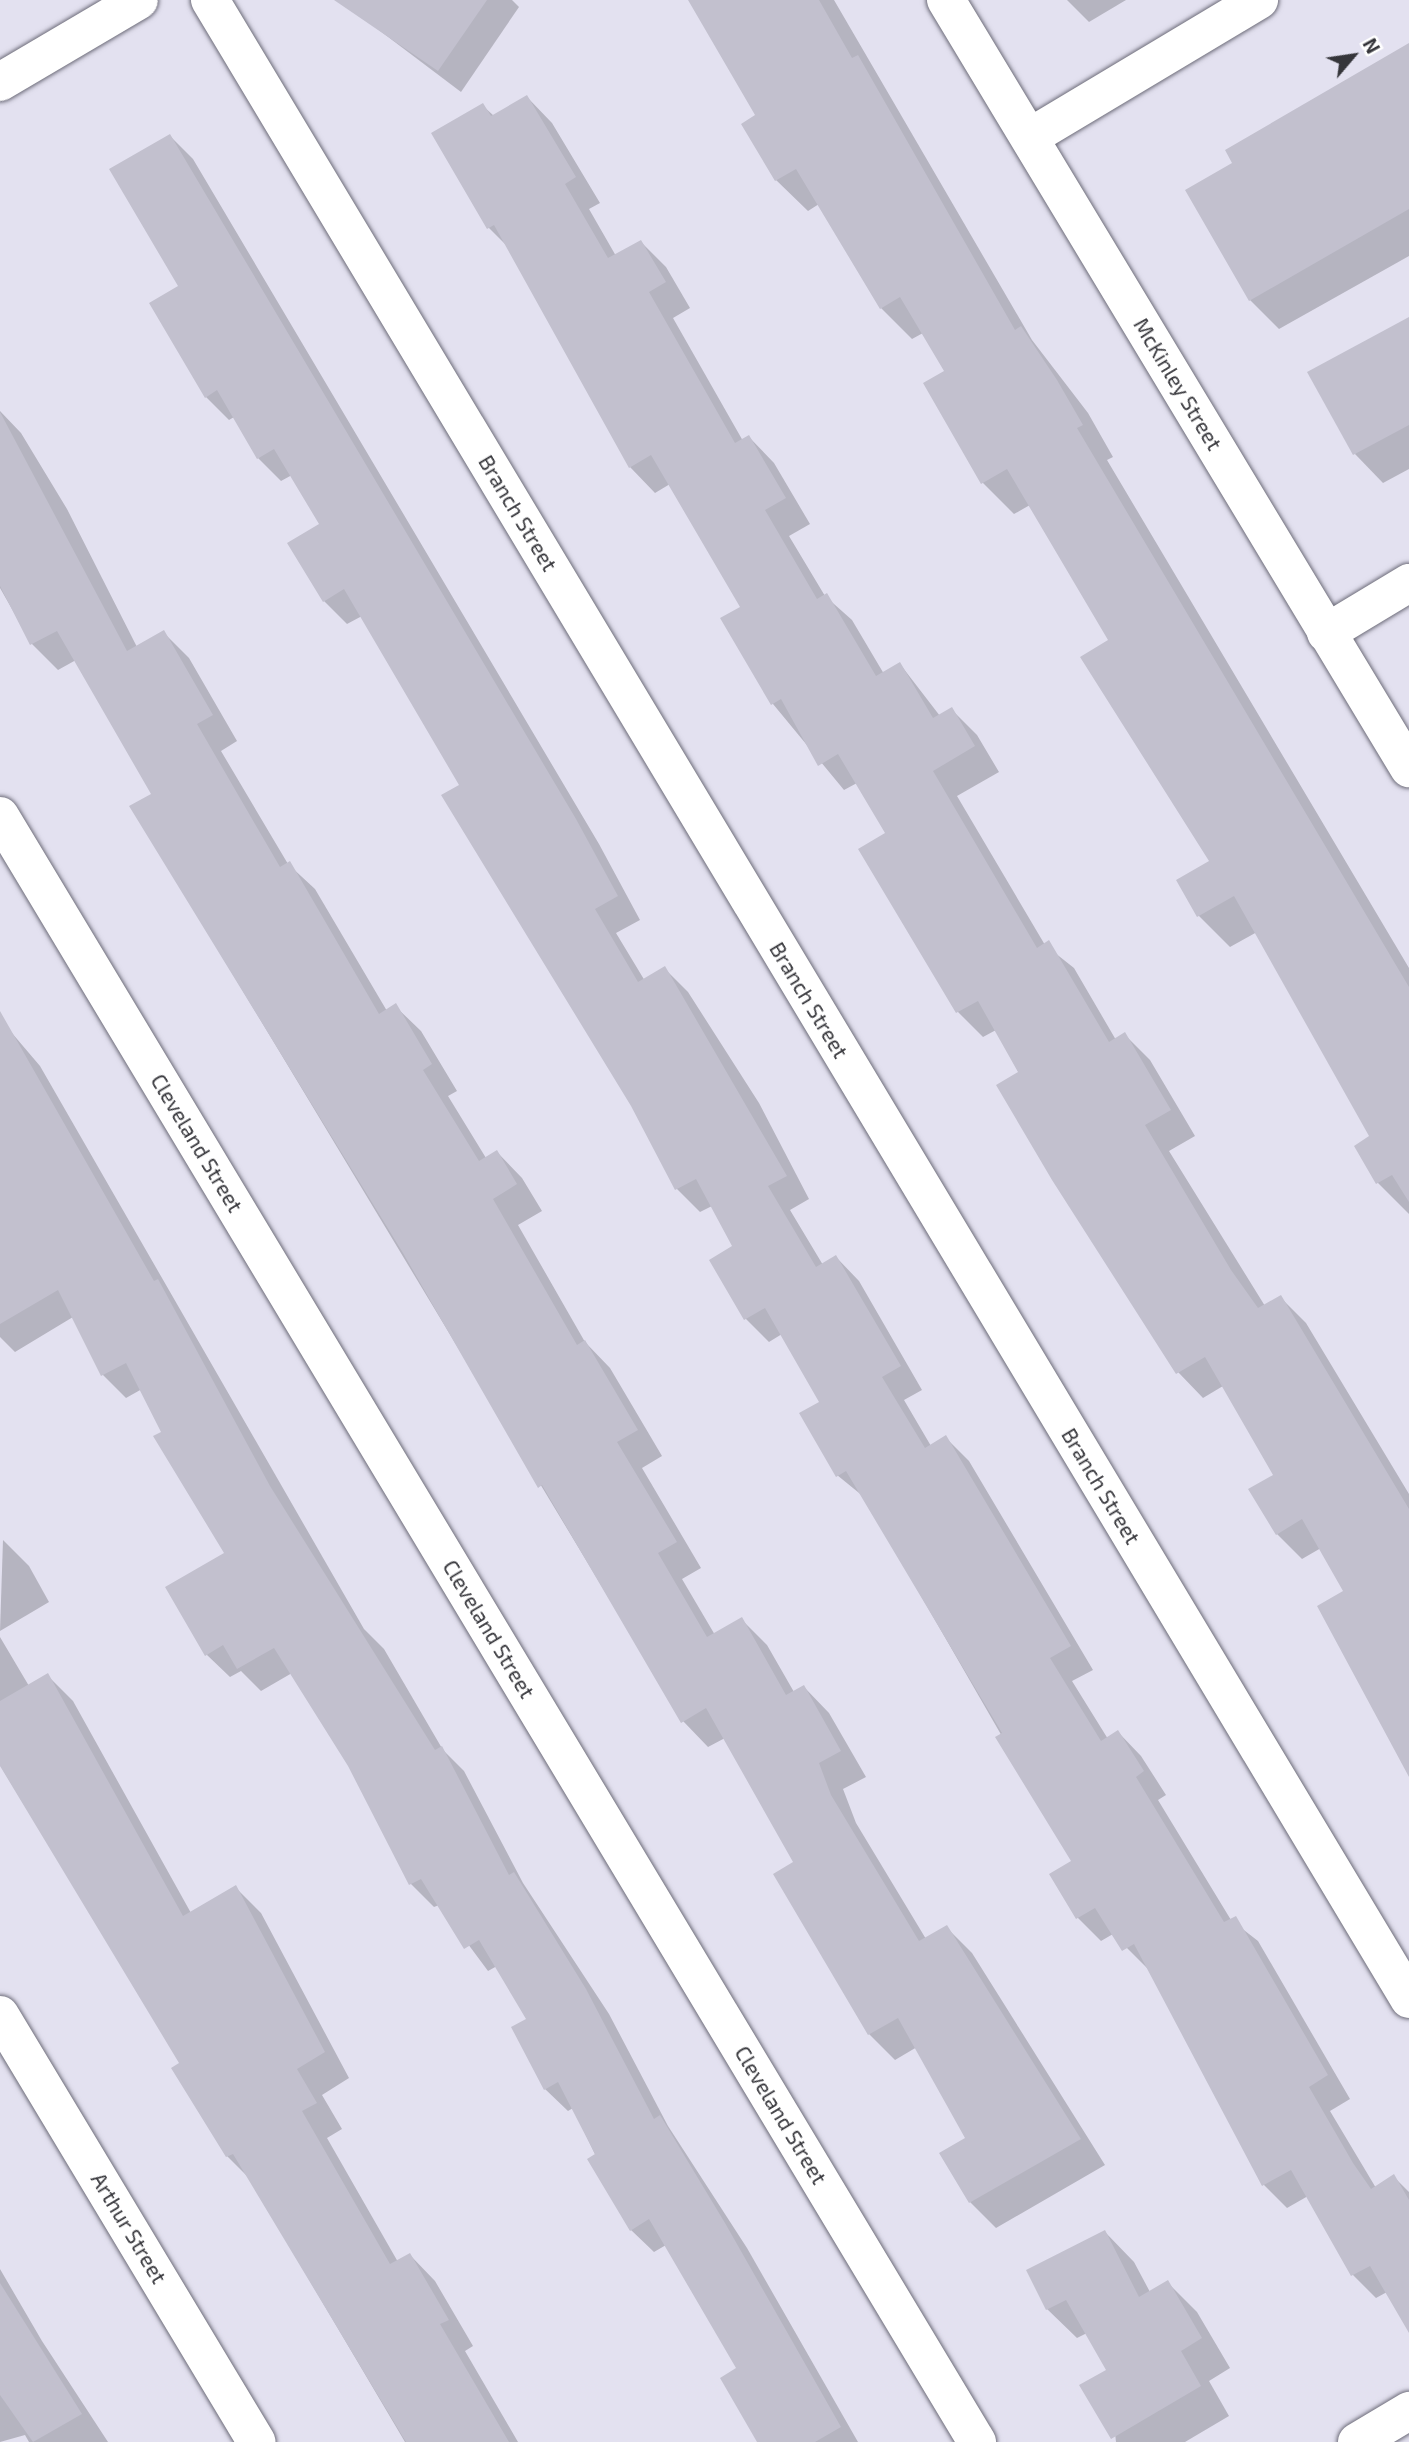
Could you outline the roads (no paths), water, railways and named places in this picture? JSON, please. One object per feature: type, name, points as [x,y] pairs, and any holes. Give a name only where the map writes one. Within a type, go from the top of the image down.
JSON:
[{"type":"street","points":[[0,82],[139,0]]},
{"type":"street","name":"Branch Street","points":[[210,0],[1409,1999]]},
{"type":"street","name":"McKinley Street","points":[[946,0],[1409,768]]},
{"type":"street","points":[[1031,137],[1259,0]]},
{"type":"street","points":[[1326,633],[1409,583]]},
{"type":"street","name":"Cleveland Street","points":[[0,816],[977,2442]]},
{"type":"street","name":"Arthur Street","points":[[0,2015],[257,2442]]},
{"type":"street","points":[[1357,2442],[1409,2411]]}]
